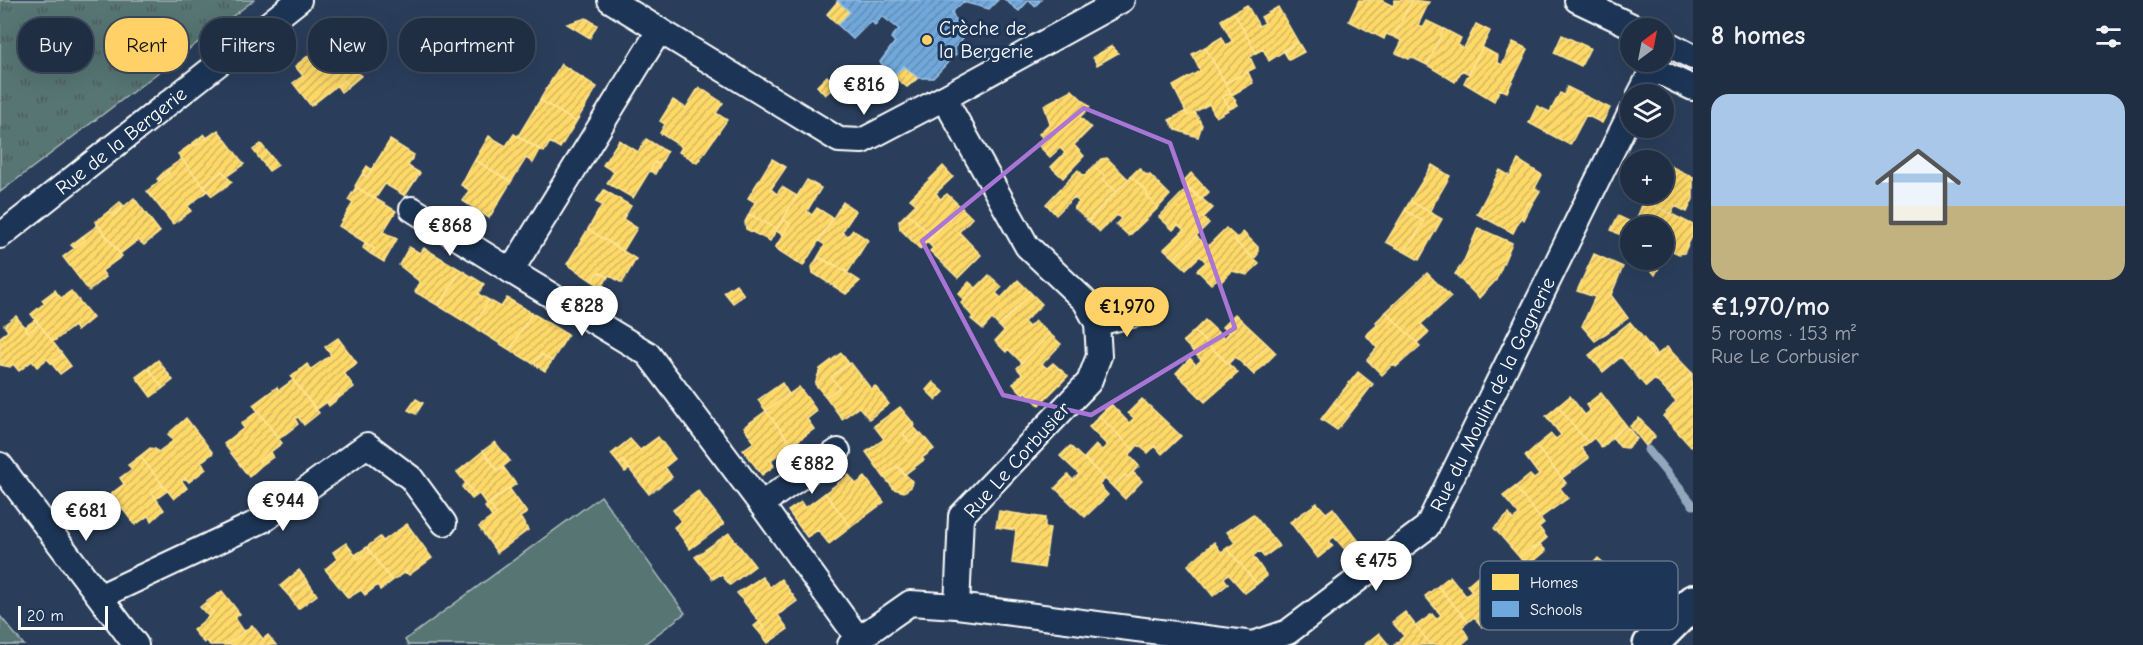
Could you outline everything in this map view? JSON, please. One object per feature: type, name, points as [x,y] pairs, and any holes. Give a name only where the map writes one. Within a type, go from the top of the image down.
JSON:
[{"type":"street","name":"Rue de la Bergerie","points":[[0,236],[299,0]]},
{"type":"street","points":[[610,0],[839,140],[862,141],[1122,0]]},
{"type":"street","points":[[1586,4],[1620,20]]},
{"type":"street","points":[[1586,4],[1620,36]]},
{"type":"street","points":[[511,271],[659,31]]},
{"type":"street","points":[[1674,47],[1693,57]]},
{"type":"street","points":[[1662,72],[1693,88]]},
{"type":"street","name":"Rue Le Corbusier","points":[[944,98],[1027,246],[1085,301],[1097,323],[1098,356],[1089,382],[961,516],[957,606]]},
{"type":"street","name":"Rue du Moulin de la Gagnerie","points":[[854,642],[910,603],[957,606],[1102,635],[1253,644],[1288,632],[1427,527],[1620,134]]},
{"type":"street","points":[[411,209],[648,354],[761,504],[854,642]]},
{"type":"street","points":[[1097,323],[1148,311]]},
{"type":"street","points":[[101,596],[265,519],[367,445],[411,478],[444,523]]},
{"type":"street","points":[[761,504],[838,451]]},
{"type":"street","points":[[0,465],[136,645]]},
{"type":"street","points":[[1678,617],[1693,602]]},
{"type":"street","points":[[1650,645],[1665,630]]},
{"type":"highlighted area","points":[[1084,108],[1170,143],[1235,328],[1091,415],[1003,395],[922,241]]},
{"type":"green space","points":[[0,0],[254,0],[230,18],[200,18],[200,41],[188,50],[188,18],[105,18],[105,72],[159,72],[0,192]]},
{"type":"green space","points":[[601,496],[685,613],[643,645],[408,645],[405,640]]},
{"type":"green space","points":[[0,616],[24,645],[0,645]]},
{"type":"building: Homes","points":[[1359,0],[1381,0],[1393,6],[1395,0],[1412,0],[1394,37],[1386,34],[1384,39],[1349,21]]},
{"type":"building: Homes","points":[[1412,0],[1429,2],[1418,25],[1423,28],[1427,21],[1444,29],[1427,65],[1396,53],[1402,41],[1394,37]]},
{"type":"building: Homes","points":[[838,1],[850,12],[838,25],[827,14]]},
{"type":"building: Homes","points":[[1247,5],[1259,26],[1265,23],[1261,17],[1278,7],[1298,42],[1269,61],[1263,49],[1256,53],[1234,12]]},
{"type":"building: Homes","points":[[1234,12],[1256,53],[1250,57],[1255,68],[1225,83],[1205,47],[1222,37],[1226,45],[1232,41],[1221,20]]},
{"type":"building: Homes","points":[[586,18],[597,25],[590,38],[567,24]]},
{"type":"building: Homes","points":[[1476,24],[1490,31],[1469,74],[1462,70],[1455,82],[1427,65],[1444,29],[1461,38],[1458,45],[1464,48]]},
{"type":"building: Homes","points":[[1562,35],[1590,48],[1581,66],[1554,53]]},
{"type":"building: Homes","points":[[1298,42],[1304,52],[1289,60],[1283,50]]},
{"type":"building: Homes","points":[[1513,42],[1528,49],[1507,92],[1500,89],[1494,101],[1464,83],[1482,47],[1498,56],[1497,62],[1502,65]]},
{"type":"building: Homes","points":[[1112,46],[1118,53],[1097,65],[1093,57]]},
{"type":"building: Homes","points":[[1205,47],[1231,93],[1223,97],[1230,109],[1216,117],[1209,104],[1188,116],[1173,86],[1200,71],[1192,54]]},
{"type":"building: Homes","points":[[308,56],[308,72],[358,72],[361,76],[349,86],[344,80],[311,106],[293,83],[303,76],[296,65]]},
{"type":"building: Homes","points":[[561,64],[597,87],[576,122],[540,100]]},
{"type":"building: Homes","points":[[904,66],[918,78],[907,87],[893,76]]},
{"type":"building: Homes","points":[[1248,72],[1253,83],[1232,95],[1225,83]]},
{"type":"building: Homes","points":[[827,76],[836,86],[825,95],[817,86]]},
{"type":"building: Homes","points":[[344,80],[349,86],[341,92],[337,86]]},
{"type":"building: Homes","points":[[699,87],[723,103],[716,113],[727,120],[697,163],[679,152],[682,147],[660,133],[665,124],[660,121],[673,100],[686,108]]},
{"type":"building: Homes","points":[[1567,87],[1610,108],[1602,123],[1586,115],[1570,145],[1529,123],[1537,106],[1550,112],[1560,93],[1564,95]]},
{"type":"building: Homes","points":[[1072,90],[1090,107],[1080,117],[1091,128],[1074,145],[1084,156],[1063,178],[1051,167],[1065,153],[1060,148],[1050,157],[1037,144],[1043,138],[1039,134],[1050,123],[1044,105]]},
{"type":"building: Homes","points":[[1231,93],[1238,105],[1230,109],[1223,97]]},
{"type":"building: Homes","points":[[540,100],[576,122],[560,148],[550,142],[544,152],[518,136]]},
{"type":"building: Homes","points":[[1186,111],[1188,116],[1195,112],[1202,125],[1198,137],[1176,130],[1169,120]]},
{"type":"building: Homes","points":[[218,130],[244,164],[227,176],[222,171],[203,186],[178,154],[193,143],[195,146]]},
{"type":"building: Homes","points":[[204,134],[207,138],[195,146],[193,143]]},
{"type":"building: Homes","points":[[514,134],[540,150],[533,163],[526,158],[511,182],[475,160],[489,136],[506,146]]},
{"type":"building: Homes","points":[[646,139],[667,152],[660,165],[655,162],[633,198],[607,183],[614,172],[603,165],[619,140],[638,152]]},
{"type":"building: Homes","points":[[390,140],[414,155],[408,166],[420,173],[405,196],[385,184],[375,199],[355,186],[362,174],[367,177]]},
{"type":"building: Homes","points":[[261,144],[278,165],[269,171],[253,150]]},
{"type":"building: Homes","points":[[1107,158],[1128,179],[1116,191],[1103,180],[1105,176],[1093,167],[1101,159]]},
{"type":"building: Homes","points":[[182,159],[207,191],[188,206],[191,211],[173,224],[147,191],[169,173],[166,170]]},
{"type":"building: Homes","points":[[772,159],[786,167],[771,189],[777,194],[782,187],[797,196],[777,229],[749,214],[755,202],[748,198]]},
{"type":"building: Homes","points":[[475,160],[511,182],[489,218],[463,201],[469,190],[461,185]]},
{"type":"building: Homes","points":[[1518,160],[1542,175],[1535,188],[1540,191],[1532,204],[1529,202],[1513,233],[1477,214],[1500,170],[1510,176]]},
{"type":"building: Homes","points":[[655,162],[660,165],[655,174],[650,171]]},
{"type":"building: Homes","points":[[1432,165],[1450,176],[1429,212],[1410,201]]},
{"type":"building: Homes","points":[[367,166],[371,169],[367,177],[362,174]]},
{"type":"building: Homes","points":[[943,166],[953,177],[936,193],[940,199],[947,194],[961,207],[933,237],[907,213],[916,204],[910,199]]},
{"type":"building: Homes","points":[[1093,167],[1105,176],[1103,180],[1116,191],[1088,221],[1074,208],[1079,202],[1074,197],[1056,215],[1046,204],[1078,170],[1084,176]]},
{"type":"building: Homes","points":[[1139,168],[1145,174],[1150,175],[1170,195],[1158,208],[1146,195],[1148,193],[1131,176]]},
{"type":"building: Homes","points":[[1674,168],[1693,177],[1693,199],[1687,212],[1675,206],[1671,214],[1651,204],[1674,204]]},
{"type":"building: Homes","points":[[166,170],[169,173],[159,181],[157,179]]},
{"type":"building: Homes","points":[[222,171],[232,182],[212,196],[203,186]]},
{"type":"building: Homes","points":[[1191,173],[1209,192],[1201,200],[1182,183]]},
{"type":"building: Homes","points":[[1131,176],[1148,193],[1146,195],[1158,208],[1129,236],[1116,224],[1121,219],[1117,215],[1100,232],[1088,221]]},
{"type":"building: Homes","points":[[807,180],[821,188],[807,211],[812,215],[817,208],[833,218],[803,266],[775,248],[790,224],[783,219]]},
{"type":"building: Homes","points":[[356,187],[396,211],[383,232],[397,239],[384,262],[371,254],[374,248],[339,226],[353,203],[348,200]]},
{"type":"building: Homes","points":[[1188,187],[1213,208],[1203,218],[1209,223],[1174,258],[1164,249],[1184,230],[1178,225],[1173,230],[1159,217]]},
{"type":"building: Homes","points":[[604,190],[631,206],[623,219],[637,228],[623,251],[588,229],[602,205],[596,202]]},
{"type":"building: Homes","points":[[134,198],[160,232],[144,245],[138,240],[120,254],[95,222],[109,211],[113,216]]},
{"type":"building: Homes","points":[[1410,201],[1442,219],[1419,260],[1405,252],[1424,222],[1405,210]]},
{"type":"building: Homes","points":[[120,202],[124,206],[113,216],[109,211]]},
{"type":"building: Homes","points":[[843,202],[856,211],[842,232],[848,236],[853,230],[868,240],[848,272],[818,257],[825,245],[819,241]]},
{"type":"building: Homes","points":[[1529,202],[1532,204],[1524,220],[1521,218]]},
{"type":"building: Homes","points":[[1642,204],[1652,204],[1693,225],[1693,234],[1684,253],[1674,252],[1674,216],[1638,216]]},
{"type":"building: Homes","points":[[961,207],[972,218],[959,232],[981,255],[958,278],[930,251],[933,248],[927,242]]},
{"type":"building: Homes","points":[[1405,210],[1424,222],[1405,252],[1386,242]]},
{"type":"building: Homes","points":[[907,213],[933,237],[920,249],[900,229],[899,221]]},
{"type":"building: Homes","points":[[749,214],[777,229],[770,241],[746,229],[745,222]]},
{"type":"building: Homes","points":[[1618,216],[1620,217],[1620,235],[1611,230]]},
{"type":"building: Homes","points":[[783,219],[790,224],[783,235],[776,231]]},
{"type":"building: Homes","points":[[98,225],[122,256],[102,271],[106,277],[89,291],[63,257],[85,240],[83,236]]},
{"type":"building: Homes","points":[[1226,228],[1237,238],[1235,241],[1259,264],[1247,275],[1232,271],[1221,282],[1217,279],[1211,284],[1197,270],[1206,262],[1200,256],[1186,269],[1174,258],[1196,236],[1208,246]]},
{"type":"building: Homes","points":[[1478,228],[1512,243],[1496,280],[1479,298],[1455,274],[1463,263]]},
{"type":"building: Homes","points":[[588,229],[636,259],[622,283],[599,272],[592,281],[567,264]]},
{"type":"building: Homes","points":[[1243,232],[1258,247],[1258,254],[1254,259],[1235,241]]},
{"type":"building: Homes","points":[[83,236],[85,240],[74,248],[71,245]]},
{"type":"building: Homes","points":[[365,243],[374,248],[371,254],[363,248]]},
{"type":"building: Homes","points":[[409,247],[420,253],[424,248],[461,270],[439,306],[415,292],[420,282],[399,265]]},
{"type":"building: Homes","points":[[1594,254],[1620,266],[1622,270],[1611,295],[1628,318],[1595,341],[1582,326],[1595,297],[1577,291]]},
{"type":"building: Homes","points":[[818,257],[860,281],[846,294],[813,273],[812,267]]},
{"type":"building: Homes","points":[[461,270],[484,284],[478,294],[489,300],[473,327],[439,306]]},
{"type":"building: Homes","points":[[599,272],[608,277],[602,287],[592,281]]},
{"type":"building: Homes","points":[[1427,273],[1451,297],[1421,324],[1429,332],[1417,343],[1386,312]]},
{"type":"building: Homes","points":[[989,275],[1002,287],[996,293],[1001,298],[1018,280],[1031,293],[999,326],[992,319],[983,329],[971,319],[973,317],[961,303]]},
{"type":"building: Homes","points":[[969,282],[976,288],[964,300],[958,294]]},
{"type":"building: Homes","points":[[736,284],[744,295],[733,303],[724,292]]},
{"type":"building: Homes","points":[[55,290],[57,293],[44,303],[42,300]]},
{"type":"building: Homes","points":[[71,291],[93,318],[77,331],[74,326],[53,342],[31,314],[57,293],[61,298]]},
{"type":"building: Homes","points":[[1031,293],[1042,304],[1024,322],[1029,327],[1035,321],[1050,334],[1022,363],[1008,349],[1006,352],[995,341],[1004,331],[999,326]]},
{"type":"building: Homes","points":[[507,298],[532,313],[510,350],[473,327],[489,300],[501,307]]},
{"type":"building: Homes","points":[[1386,312],[1420,346],[1396,367],[1393,364],[1382,375],[1367,360],[1377,348],[1366,335]]},
{"type":"building: Homes","points":[[532,313],[568,335],[552,361],[541,354],[534,364],[510,350]]},
{"type":"building: Homes","points":[[1235,314],[1268,345],[1246,367],[1235,357],[1228,364],[1194,331],[1205,320],[1224,338],[1229,333],[1222,327]]},
{"type":"building: Homes","points":[[16,316],[28,332],[39,324],[62,354],[51,363],[47,359],[37,367],[32,361],[19,371],[13,364],[10,367],[0,365],[0,337],[8,331],[4,325]]},
{"type":"building: Homes","points":[[36,319],[39,324],[28,332],[25,327]]},
{"type":"building: Homes","points":[[1630,322],[1650,346],[1647,348],[1654,357],[1667,347],[1692,373],[1669,394],[1655,379],[1646,387],[1621,357],[1603,372],[1589,355]]},
{"type":"building: Homes","points":[[1194,331],[1238,373],[1205,402],[1176,373],[1190,358],[1196,365],[1201,360],[1183,341]]},
{"type":"building: Homes","points":[[1050,334],[1061,344],[1042,364],[1047,368],[1053,363],[1068,376],[1039,405],[1026,392],[1023,394],[1013,384],[1022,374],[1017,368]]},
{"type":"building: Homes","points":[[338,338],[357,363],[344,373],[354,387],[340,397],[338,394],[316,410],[291,377],[307,364],[311,369],[331,355],[325,347]]},
{"type":"building: Homes","points":[[1268,345],[1276,353],[1254,375],[1246,367]]},
{"type":"building: Homes","points":[[1650,346],[1657,355],[1654,357],[1647,348]]},
{"type":"building: Homes","points":[[841,353],[849,363],[831,377],[839,387],[826,397],[815,384],[820,369]]},
{"type":"building: Homes","points":[[62,354],[71,366],[60,374],[51,363]]},
{"type":"building: Homes","points":[[541,354],[552,361],[545,371],[534,364]]},
{"type":"building: Homes","points":[[158,360],[173,380],[163,388],[148,368]]},
{"type":"building: Homes","points":[[851,363],[871,389],[875,386],[889,404],[869,419],[859,407],[842,419],[826,397],[839,387],[831,377]]},
{"type":"building: Homes","points":[[148,368],[163,388],[151,397],[136,377]]},
{"type":"building: Homes","points":[[1358,372],[1373,384],[1349,415],[1334,402]]},
{"type":"building: Homes","points":[[1692,373],[1693,445],[1691,447],[1663,416],[1676,402],[1669,394]]},
{"type":"building: Homes","points":[[293,380],[319,413],[304,425],[298,417],[295,419],[298,424],[279,439],[253,405],[277,387],[279,390]]},
{"type":"building: Homes","points":[[933,382],[944,392],[936,400],[926,390]]},
{"type":"building: Homes","points":[[782,383],[789,394],[766,411],[758,400]]},
{"type":"building: Homes","points":[[799,387],[817,411],[807,419],[814,429],[792,445],[766,411]]},
{"type":"building: Homes","points":[[1601,393],[1626,425],[1602,448],[1594,438],[1588,443],[1558,406],[1570,396],[1585,415],[1590,411],[1586,405]]},
{"type":"building: Homes","points":[[338,394],[340,397],[329,406],[327,403]]},
{"type":"building: Homes","points":[[416,399],[423,403],[416,414],[408,410]]},
{"type":"building: Homes","points":[[1142,399],[1181,436],[1162,454],[1155,446],[1148,453],[1138,445],[1134,450],[1099,416],[1111,404],[1129,423],[1134,418],[1128,413]]},
{"type":"building: Homes","points":[[1334,402],[1349,415],[1337,430],[1321,419]]},
{"type":"building: Homes","points":[[1558,406],[1588,443],[1581,448],[1589,458],[1562,478],[1536,446],[1551,434],[1556,439],[1561,435],[1546,416]]},
{"type":"building: Homes","points":[[900,407],[915,425],[903,434],[909,442],[921,433],[934,449],[904,475],[897,466],[883,476],[866,452],[884,439],[874,426]]},
{"type":"building: Homes","points":[[258,411],[282,443],[259,461],[262,465],[249,477],[224,444],[244,428],[241,424]]},
{"type":"building: Homes","points":[[766,411],[792,445],[771,460],[774,466],[762,475],[743,450],[754,442],[744,427]]},
{"type":"building: Homes","points":[[1099,416],[1134,450],[1129,455],[1139,466],[1113,487],[1084,458],[1096,445],[1102,450],[1107,445],[1089,427]]},
{"type":"building: Homes","points":[[186,418],[213,453],[201,462],[206,469],[189,482],[185,478],[182,481],[187,488],[174,499],[140,456],[150,448],[158,452],[173,441],[168,434]]},
{"type":"building: Homes","points":[[1639,418],[1655,437],[1646,446],[1630,426]]},
{"type":"building: Homes","points":[[1626,425],[1637,439],[1627,448],[1620,447],[1612,437]]},
{"type":"building: Homes","points":[[913,426],[920,434],[909,442],[903,434]]},
{"type":"building: Homes","points":[[658,437],[675,459],[665,467],[672,477],[649,494],[623,461],[619,464],[611,454],[630,439],[640,450]]},
{"type":"building: Homes","points":[[495,442],[510,461],[498,471],[483,451]]},
{"type":"building: Homes","points":[[1070,446],[1105,479],[1099,485],[1108,495],[1085,517],[1055,488],[1068,475],[1073,480],[1079,474],[1060,456]]},
{"type":"building: Homes","points":[[1536,446],[1566,483],[1560,488],[1568,498],[1540,518],[1515,487],[1530,475],[1534,479],[1539,475],[1525,456]]},
{"type":"building: Homes","points":[[483,451],[498,471],[504,468],[516,484],[487,505],[479,494],[476,496],[457,472]]},
{"type":"building: Homes","points":[[270,452],[273,457],[262,465],[259,461]]},
{"type":"building: Homes","points":[[140,456],[163,485],[152,493],[164,510],[152,521],[148,516],[135,525],[111,494],[124,484],[120,478],[132,469],[128,465]]},
{"type":"building: Homes","points":[[623,461],[630,469],[625,472],[619,464]]},
{"type":"building: Homes","points":[[897,466],[912,481],[911,487],[904,492],[894,489],[883,476]]},
{"type":"building: Homes","points":[[1133,472],[1142,481],[1125,499],[1113,487],[1125,475],[1128,477]]},
{"type":"building: Homes","points":[[849,475],[856,484],[865,477],[884,502],[851,527],[825,493]]},
{"type":"building: Homes","points":[[466,483],[476,496],[472,499],[462,487]]},
{"type":"building: Homes","points":[[163,485],[167,491],[156,499],[152,493]]},
{"type":"building: Homes","points":[[1515,487],[1544,523],[1539,527],[1547,538],[1520,558],[1494,528],[1509,514],[1513,520],[1519,515],[1503,496]]},
{"type":"building: Homes","points":[[509,488],[527,513],[520,517],[528,530],[497,553],[479,527],[496,514],[489,503]]},
{"type":"building: Homes","points":[[698,491],[724,524],[690,549],[674,527],[681,521],[673,510]]},
{"type":"building: Homes","points":[[825,493],[851,527],[829,544],[818,530],[807,537],[788,511],[801,502],[805,508]]},
{"type":"building: Homes","points":[[489,503],[496,514],[492,517],[485,507]]},
{"type":"building: Homes","points":[[1317,503],[1326,513],[1333,508],[1361,544],[1349,554],[1334,537],[1329,541],[1333,546],[1318,558],[1290,522]]},
{"type":"building: Homes","points":[[999,511],[1045,518],[1045,527],[1050,528],[1044,568],[1012,563],[1016,530],[996,527]]},
{"type":"building: Homes","points":[[1253,514],[1279,546],[1264,557],[1259,551],[1253,556],[1267,576],[1257,584],[1227,548],[1235,543],[1227,532]]},
{"type":"building: Homes","points":[[407,524],[432,558],[409,575],[406,572],[392,581],[367,547],[380,537],[383,541]]},
{"type":"building: Homes","points":[[729,533],[755,566],[730,585],[721,574],[713,579],[695,557]]},
{"type":"building: Homes","points":[[1214,542],[1221,552],[1227,548],[1257,584],[1245,593],[1228,574],[1224,578],[1228,584],[1213,596],[1188,565]]},
{"type":"building: Homes","points":[[346,543],[358,559],[370,551],[392,581],[380,590],[378,585],[365,595],[361,590],[348,598],[325,569],[337,559],[333,552]]},
{"type":"building: Homes","points":[[1540,544],[1546,551],[1534,561],[1522,561],[1520,558],[1533,547],[1534,549]]},
{"type":"building: Homes","points":[[367,547],[370,551],[358,559],[355,555]]},
{"type":"building: Homes","points":[[299,570],[308,582],[289,596],[280,586]]},
{"type":"building: Homes","points":[[1480,574],[1480,624],[1474,617],[1468,622],[1438,586],[1450,576],[1466,596],[1472,591],[1467,585]]},
{"type":"building: Homes","points":[[762,577],[770,587],[781,579],[797,601],[778,615],[788,629],[768,643],[760,633],[765,629],[737,593]]},
{"type":"building: Homes","points":[[308,582],[317,595],[298,609],[289,596]]},
{"type":"building: Homes","points":[[1438,586],[1468,622],[1462,627],[1469,638],[1461,645],[1431,645],[1416,626],[1432,614],[1436,619],[1441,615],[1425,596]]},
{"type":"building: Homes","points":[[222,591],[240,614],[235,618],[244,631],[227,645],[210,645],[207,641],[204,643],[193,630],[213,613],[205,603]]},
{"type":"building: Homes","points":[[205,603],[213,613],[209,617],[200,607]]},
{"type":"building: Homes","points":[[1405,612],[1431,645],[1394,645],[1404,636],[1392,622]]},
{"type":"building: Homes","points":[[759,622],[765,629],[760,633],[754,626]]},
{"type":"building: Homes","points":[[252,625],[263,639],[268,635],[276,645],[227,645]]},
{"type":"building: Homes","points":[[1379,633],[1389,645],[1364,645]]},
{"type":"building: Schools","name":"Crèche de la Bergerie","points":[[837,0],[998,0],[989,9],[963,2],[952,12],[963,38],[955,48],[956,54],[933,78],[918,78],[904,66],[893,76],[880,62],[895,42],[891,38],[899,29],[882,16],[875,25],[871,21],[853,39],[838,25],[850,12]]},
{"type":"building: Schools","name":"Crèche de la Bergerie","points":[[1005,0],[1029,0],[1019,11]]},
{"type":"building: Schools","points":[[1029,0],[1041,0],[1035,6]]},
{"type":"waterway","points":[[1648,450],[1693,505]]},
{"type":"place","name":"Crèche de la Bergerie","points":[[927,40]]}]
